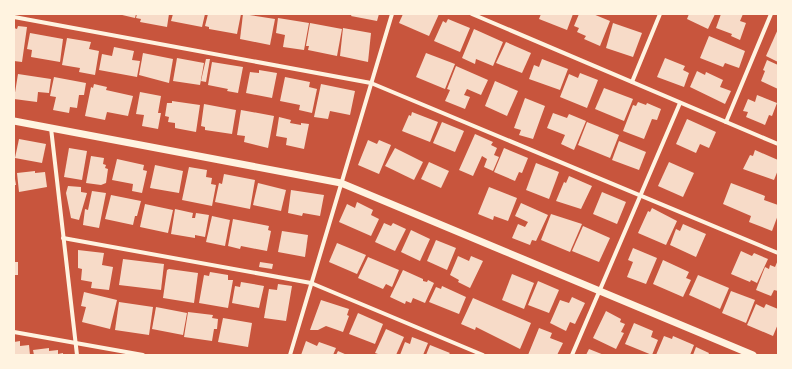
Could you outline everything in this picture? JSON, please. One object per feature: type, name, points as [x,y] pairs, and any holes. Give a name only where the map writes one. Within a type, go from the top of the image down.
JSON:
[{"type":"street","points":[[290,355],[392,14]]},
{"type":"street","points":[[472,14],[778,144]]},
{"type":"street","points":[[632,82],[660,14]]},
{"type":"street","points":[[726,122],[771,14]]},
{"type":"street","points":[[14,17],[371,83],[778,253]]},
{"type":"street","points":[[572,355],[680,102]]},
{"type":"street","points":[[14,121],[341,183],[753,355]]},
{"type":"street","points":[[51,127],[77,355]]},
{"type":"street","points":[[63,238],[311,283],[483,355]]},
{"type":"street","points":[[14,332],[143,355]]},
{"type":"building","points":[[118,14],[136,14],[135,18]]},
{"type":"building","points":[[137,14],[169,14],[167,27],[140,22],[141,19],[136,18]]},
{"type":"building","points":[[173,14],[205,14],[202,27],[171,21]]},
{"type":"building","points":[[208,14],[241,14],[237,34],[209,29],[209,27],[205,26]]},
{"type":"building","points":[[243,14],[275,19],[270,45],[240,39]]},
{"type":"building","points":[[352,14],[379,14],[377,21],[351,16]]},
{"type":"building","points":[[403,14],[439,14],[429,36],[399,23]]},
{"type":"building","points":[[541,14],[573,14],[567,30],[539,19]]},
{"type":"building","points":[[579,14],[593,14],[610,21],[600,46],[584,39],[586,36],[577,32],[579,28],[574,26]]},
{"type":"building","points":[[689,14],[715,14],[708,29],[687,19]]},
{"type":"building","points":[[721,14],[743,14],[740,21],[746,23],[740,40],[731,36],[732,34],[716,28]]},
{"type":"building","points":[[278,18],[309,23],[304,50],[283,47],[285,35],[276,33]]},
{"type":"building","points":[[448,19],[470,28],[460,52],[434,41],[443,21],[446,23]]},
{"type":"building","points":[[310,23],[342,29],[337,56],[308,50],[309,46],[306,46]]},
{"type":"building","points":[[613,23],[642,33],[633,57],[606,48]]},
{"type":"building","points":[[18,26],[27,27],[22,62],[14,61],[14,28],[17,29]]},
{"type":"building","points":[[343,28],[371,33],[368,62],[340,56]]},
{"type":"building","points":[[474,29],[503,42],[493,66],[476,59],[475,64],[462,58]]},
{"type":"building","points":[[778,29],[778,62],[766,56]]},
{"type":"building","points":[[30,33],[63,39],[60,62],[31,57],[32,50],[27,49]]},
{"type":"building","points":[[709,36],[745,51],[739,68],[725,63],[723,67],[700,58]]},
{"type":"building","points":[[67,38],[91,42],[89,49],[99,51],[95,75],[79,72],[80,68],[62,65]]},
{"type":"building","points":[[506,42],[531,53],[522,73],[496,63]]},
{"type":"building","points":[[114,47],[134,51],[132,60],[140,61],[137,77],[99,70],[102,54],[112,56]]},
{"type":"building","points":[[143,53],[173,59],[169,83],[139,75]]},
{"type":"building","points":[[426,53],[455,64],[445,89],[416,77]]},
{"type":"building","points":[[177,58],[204,63],[200,85],[173,81]]},
{"type":"building","points":[[665,58],[685,66],[683,70],[689,73],[684,87],[657,77]]},
{"type":"building","points":[[206,59],[210,59],[206,82],[201,81]]},
{"type":"building","points":[[542,59],[568,69],[560,90],[529,79],[534,65],[539,67]]},
{"type":"building","points":[[767,60],[778,65],[778,89],[761,81]]},
{"type":"building","points":[[212,62],[243,67],[238,93],[227,91],[228,89],[208,85]]},
{"type":"building","points":[[456,66],[488,80],[481,95],[467,89],[464,95],[470,97],[465,109],[445,101],[450,90],[447,89]]},
{"type":"building","points":[[259,70],[277,73],[272,98],[246,93],[250,72],[259,73]]},
{"type":"building","points":[[697,71],[705,75],[706,72],[723,80],[720,87],[731,91],[725,104],[690,87]]},
{"type":"building","points":[[580,73],[598,80],[587,108],[560,97],[569,74],[578,78]]},
{"type":"building","points":[[18,74],[51,79],[49,93],[38,92],[37,102],[14,99]]},
{"type":"building","points":[[54,77],[86,83],[84,95],[79,95],[77,108],[70,107],[69,113],[53,110],[56,97],[50,96]]},
{"type":"building","points":[[285,77],[310,82],[309,87],[317,89],[312,113],[299,110],[300,105],[280,101]]},
{"type":"building","points":[[495,81],[518,91],[507,116],[485,106]]},
{"type":"building","points":[[94,84],[107,87],[106,90],[133,96],[128,116],[107,112],[105,120],[85,116],[91,87],[93,88]]},
{"type":"building","points":[[321,84],[355,91],[350,115],[330,111],[328,119],[314,117]]},
{"type":"building","points":[[604,88],[633,99],[624,121],[595,109]]},
{"type":"building","points":[[140,92],[161,96],[158,113],[161,113],[158,129],[142,126],[144,115],[136,114]]},
{"type":"building","points":[[757,95],[777,103],[772,116],[769,115],[765,125],[746,117],[748,112],[743,111],[748,99],[755,102]]},
{"type":"building","points":[[525,98],[545,106],[533,139],[519,135],[521,130],[514,128]]},
{"type":"building","points":[[172,101],[200,105],[196,132],[175,128],[175,123],[168,122],[169,117],[165,116],[167,103],[172,103]]},
{"type":"building","points":[[638,102],[646,105],[647,103],[661,109],[657,120],[652,119],[644,139],[623,131],[633,105],[636,106]]},
{"type":"building","points":[[204,104],[236,110],[232,134],[205,130],[205,127],[201,126]]},
{"type":"building","points":[[241,110],[274,116],[268,148],[244,142],[245,136],[237,135]]},
{"type":"building","points":[[412,112],[438,122],[430,142],[402,131],[409,115],[411,116]]},
{"type":"building","points":[[553,113],[567,118],[569,114],[586,121],[574,150],[561,144],[565,135],[547,128]]},
{"type":"building","points":[[279,117],[291,120],[290,123],[301,125],[301,123],[309,124],[304,149],[286,145],[287,138],[276,136]]},
{"type":"building","points":[[687,119],[716,132],[709,148],[700,144],[696,153],[676,144]]},
{"type":"building","points":[[442,122],[464,131],[455,152],[433,143]]},
{"type":"building","points":[[587,122],[619,135],[610,158],[578,145]]},
{"type":"building","points":[[475,134],[493,142],[491,145],[497,148],[494,155],[499,157],[493,171],[484,167],[487,159],[482,156],[473,176],[459,170]]},
{"type":"building","points":[[19,139],[46,144],[42,163],[15,158]]},
{"type":"building","points":[[368,140],[377,144],[379,140],[391,145],[379,174],[358,165]]},
{"type":"building","points":[[619,141],[646,152],[639,170],[612,160]]},
{"type":"building","points":[[69,148],[87,151],[82,180],[64,177]]},
{"type":"building","points":[[395,148],[423,162],[414,180],[385,166]]},
{"type":"building","points":[[504,148],[528,158],[522,173],[519,172],[515,181],[494,172]]},
{"type":"building","points":[[755,150],[778,160],[778,170],[774,180],[743,169],[750,155],[753,156]]},
{"type":"building","points":[[91,156],[104,158],[103,164],[106,165],[105,168],[108,169],[106,183],[101,185],[86,183]]},
{"type":"building","points":[[117,159],[144,165],[143,170],[147,171],[142,193],[132,191],[133,184],[112,180]]},
{"type":"building","points":[[429,162],[449,171],[441,188],[421,179]]},
{"type":"building","points":[[669,162],[694,173],[683,197],[658,186]]},
{"type":"building","points":[[536,163],[559,172],[549,199],[526,190]]},
{"type":"building","points":[[155,165],[183,171],[179,193],[150,188]]},
{"type":"building","points":[[189,167],[207,170],[206,177],[212,178],[211,184],[216,185],[212,206],[182,200]]},
{"type":"building","points":[[35,171],[35,173],[45,172],[47,187],[19,192],[17,173]]},
{"type":"building","points":[[14,173],[16,185],[14,185]]},
{"type":"building","points":[[224,174],[255,180],[250,209],[215,202],[219,183],[222,184]]},
{"type":"building","points":[[569,176],[592,186],[581,209],[556,201],[564,182],[566,183]]},
{"type":"building","points":[[258,183],[286,190],[281,211],[253,205]]},
{"type":"building","points":[[731,183],[765,196],[764,200],[778,205],[778,215],[772,231],[749,222],[751,216],[723,204]]},
{"type":"building","points":[[68,186],[81,187],[81,192],[87,193],[79,220],[71,218],[66,193]]},
{"type":"building","points":[[489,187],[517,198],[508,221],[494,216],[493,220],[478,214]]},
{"type":"building","points":[[291,190],[324,195],[320,216],[303,213],[302,216],[288,213]]},
{"type":"building","points":[[92,191],[106,193],[99,228],[83,225],[85,209],[88,210]]},
{"type":"building","points":[[602,192],[626,202],[617,224],[593,214]]},
{"type":"building","points":[[111,195],[141,201],[133,225],[105,219]]},
{"type":"building","points":[[357,202],[373,210],[371,215],[379,219],[371,236],[339,222],[347,204],[355,208]]},
{"type":"building","points":[[521,203],[548,215],[536,241],[532,240],[530,245],[512,238],[518,224],[525,227],[528,222],[515,216]]},
{"type":"building","points":[[145,204],[173,210],[168,233],[140,227]]},
{"type":"building","points":[[652,208],[677,221],[666,245],[638,233],[648,211],[650,212]]},
{"type":"building","points":[[175,209],[193,213],[192,218],[195,218],[196,213],[209,215],[205,237],[195,235],[195,238],[171,234]]},
{"type":"building","points":[[551,214],[582,224],[570,252],[541,240]]},
{"type":"building","points":[[212,216],[230,220],[225,246],[206,242]]},
{"type":"building","points":[[233,219],[269,226],[268,230],[271,231],[267,251],[241,246],[240,249],[228,246]]},
{"type":"building","points":[[384,223],[391,226],[393,223],[406,229],[395,251],[375,242]]},
{"type":"building","points":[[683,224],[706,234],[696,257],[670,245],[676,229],[680,231]]},
{"type":"building","points":[[583,226],[610,238],[599,262],[572,251]]},
{"type":"building","points":[[411,230],[430,239],[420,261],[401,252]]},
{"type":"building","points":[[282,231],[308,235],[305,257],[278,252]]},
{"type":"building","points":[[436,240],[456,248],[447,270],[427,261]]},
{"type":"building","points":[[337,243],[366,255],[357,274],[329,262]]},
{"type":"building","points":[[633,248],[657,258],[646,284],[627,277],[633,262],[628,260]]},
{"type":"building","points":[[78,250],[104,253],[102,265],[113,267],[109,290],[91,288],[92,282],[81,280],[82,269],[78,268]]},
{"type":"building","points":[[741,251],[752,256],[754,253],[768,259],[757,283],[751,280],[750,282],[731,274]]},
{"type":"building","points":[[458,256],[469,261],[471,256],[483,261],[470,288],[458,282],[459,280],[450,275]]},
{"type":"building","points":[[368,257],[399,270],[392,287],[386,284],[383,289],[358,278]]},
{"type":"building","points":[[123,259],[164,264],[161,290],[119,285]]},
{"type":"building","points":[[663,260],[689,272],[686,278],[691,280],[683,297],[653,284]]},
{"type":"building","points":[[778,260],[778,291],[774,290],[771,296],[756,290],[765,267],[769,269],[770,265],[775,267]]},
{"type":"building","points":[[14,262],[18,262],[18,275],[14,275]]},
{"type":"building","points":[[260,262],[273,264],[272,269],[259,267]]},
{"type":"building","points":[[167,270],[198,273],[194,303],[163,298]]},
{"type":"building","points":[[403,270],[423,279],[423,281],[427,282],[428,280],[434,283],[425,303],[413,298],[411,303],[406,301],[405,304],[390,297]]},
{"type":"building","points":[[210,272],[228,275],[228,280],[233,280],[228,308],[199,303],[204,275],[209,276]]},
{"type":"building","points":[[512,274],[534,283],[524,309],[502,300]]},
{"type":"building","points":[[698,275],[729,288],[720,309],[689,295]]},
{"type":"building","points":[[538,281],[559,290],[549,313],[528,305]]},
{"type":"building","points":[[241,282],[264,286],[259,308],[232,303],[235,286],[240,287]]},
{"type":"building","points":[[278,284],[292,286],[286,321],[264,318],[269,289],[277,290]]},
{"type":"building","points":[[442,286],[466,297],[459,314],[429,302],[436,287],[441,289]]},
{"type":"building","points":[[731,291],[755,300],[746,323],[722,313]]},
{"type":"building","points":[[84,292],[117,300],[110,329],[82,322],[86,307],[81,306]]},
{"type":"building","points":[[572,297],[585,303],[575,324],[570,322],[566,331],[550,323],[560,300],[569,303]]},
{"type":"building","points":[[473,298],[531,323],[520,349],[476,327],[475,330],[461,324]]},
{"type":"building","points":[[321,300],[349,309],[347,315],[349,316],[343,332],[326,326],[318,330],[310,330]]},
{"type":"building","points":[[119,302],[153,307],[149,335],[115,330]]},
{"type":"building","points":[[756,304],[764,308],[766,304],[778,309],[778,324],[773,336],[747,325]]},
{"type":"building","points":[[156,307],[187,313],[183,335],[152,329]]},
{"type":"building","points":[[606,311],[621,319],[620,322],[625,324],[621,332],[624,333],[616,349],[593,338]]},
{"type":"building","points":[[188,312],[213,315],[212,318],[218,319],[217,329],[214,329],[212,341],[184,337]]},
{"type":"building","points":[[358,313],[383,324],[375,344],[349,334]]},
{"type":"building","points":[[223,318],[252,323],[248,347],[218,342]]},
{"type":"building","points":[[634,323],[653,331],[651,337],[658,340],[652,355],[625,344]]},
{"type":"building","points":[[539,328],[552,333],[550,338],[563,343],[557,355],[528,355]]},
{"type":"building","points":[[386,329],[404,337],[396,355],[381,355],[375,353]]},
{"type":"building","points":[[664,336],[672,339],[673,336],[694,345],[690,355],[656,355]]},
{"type":"building","points":[[412,337],[428,343],[423,355],[400,355],[405,342],[410,344]]},
{"type":"building","points":[[20,341],[20,346],[29,345],[30,355],[14,355],[14,342]]},
{"type":"building","points":[[306,341],[317,346],[319,342],[336,348],[333,355],[301,355]]},
{"type":"building","points":[[430,345],[450,353],[448,355],[426,355]]},
{"type":"building","points":[[696,347],[709,353],[708,355],[693,355]]},
{"type":"building","points":[[49,348],[49,351],[58,350],[58,354],[63,353],[63,355],[34,355],[33,350]]},
{"type":"building","points":[[589,349],[604,355],[586,355]]},
{"type":"building","points":[[338,351],[347,355],[336,355]]}]
